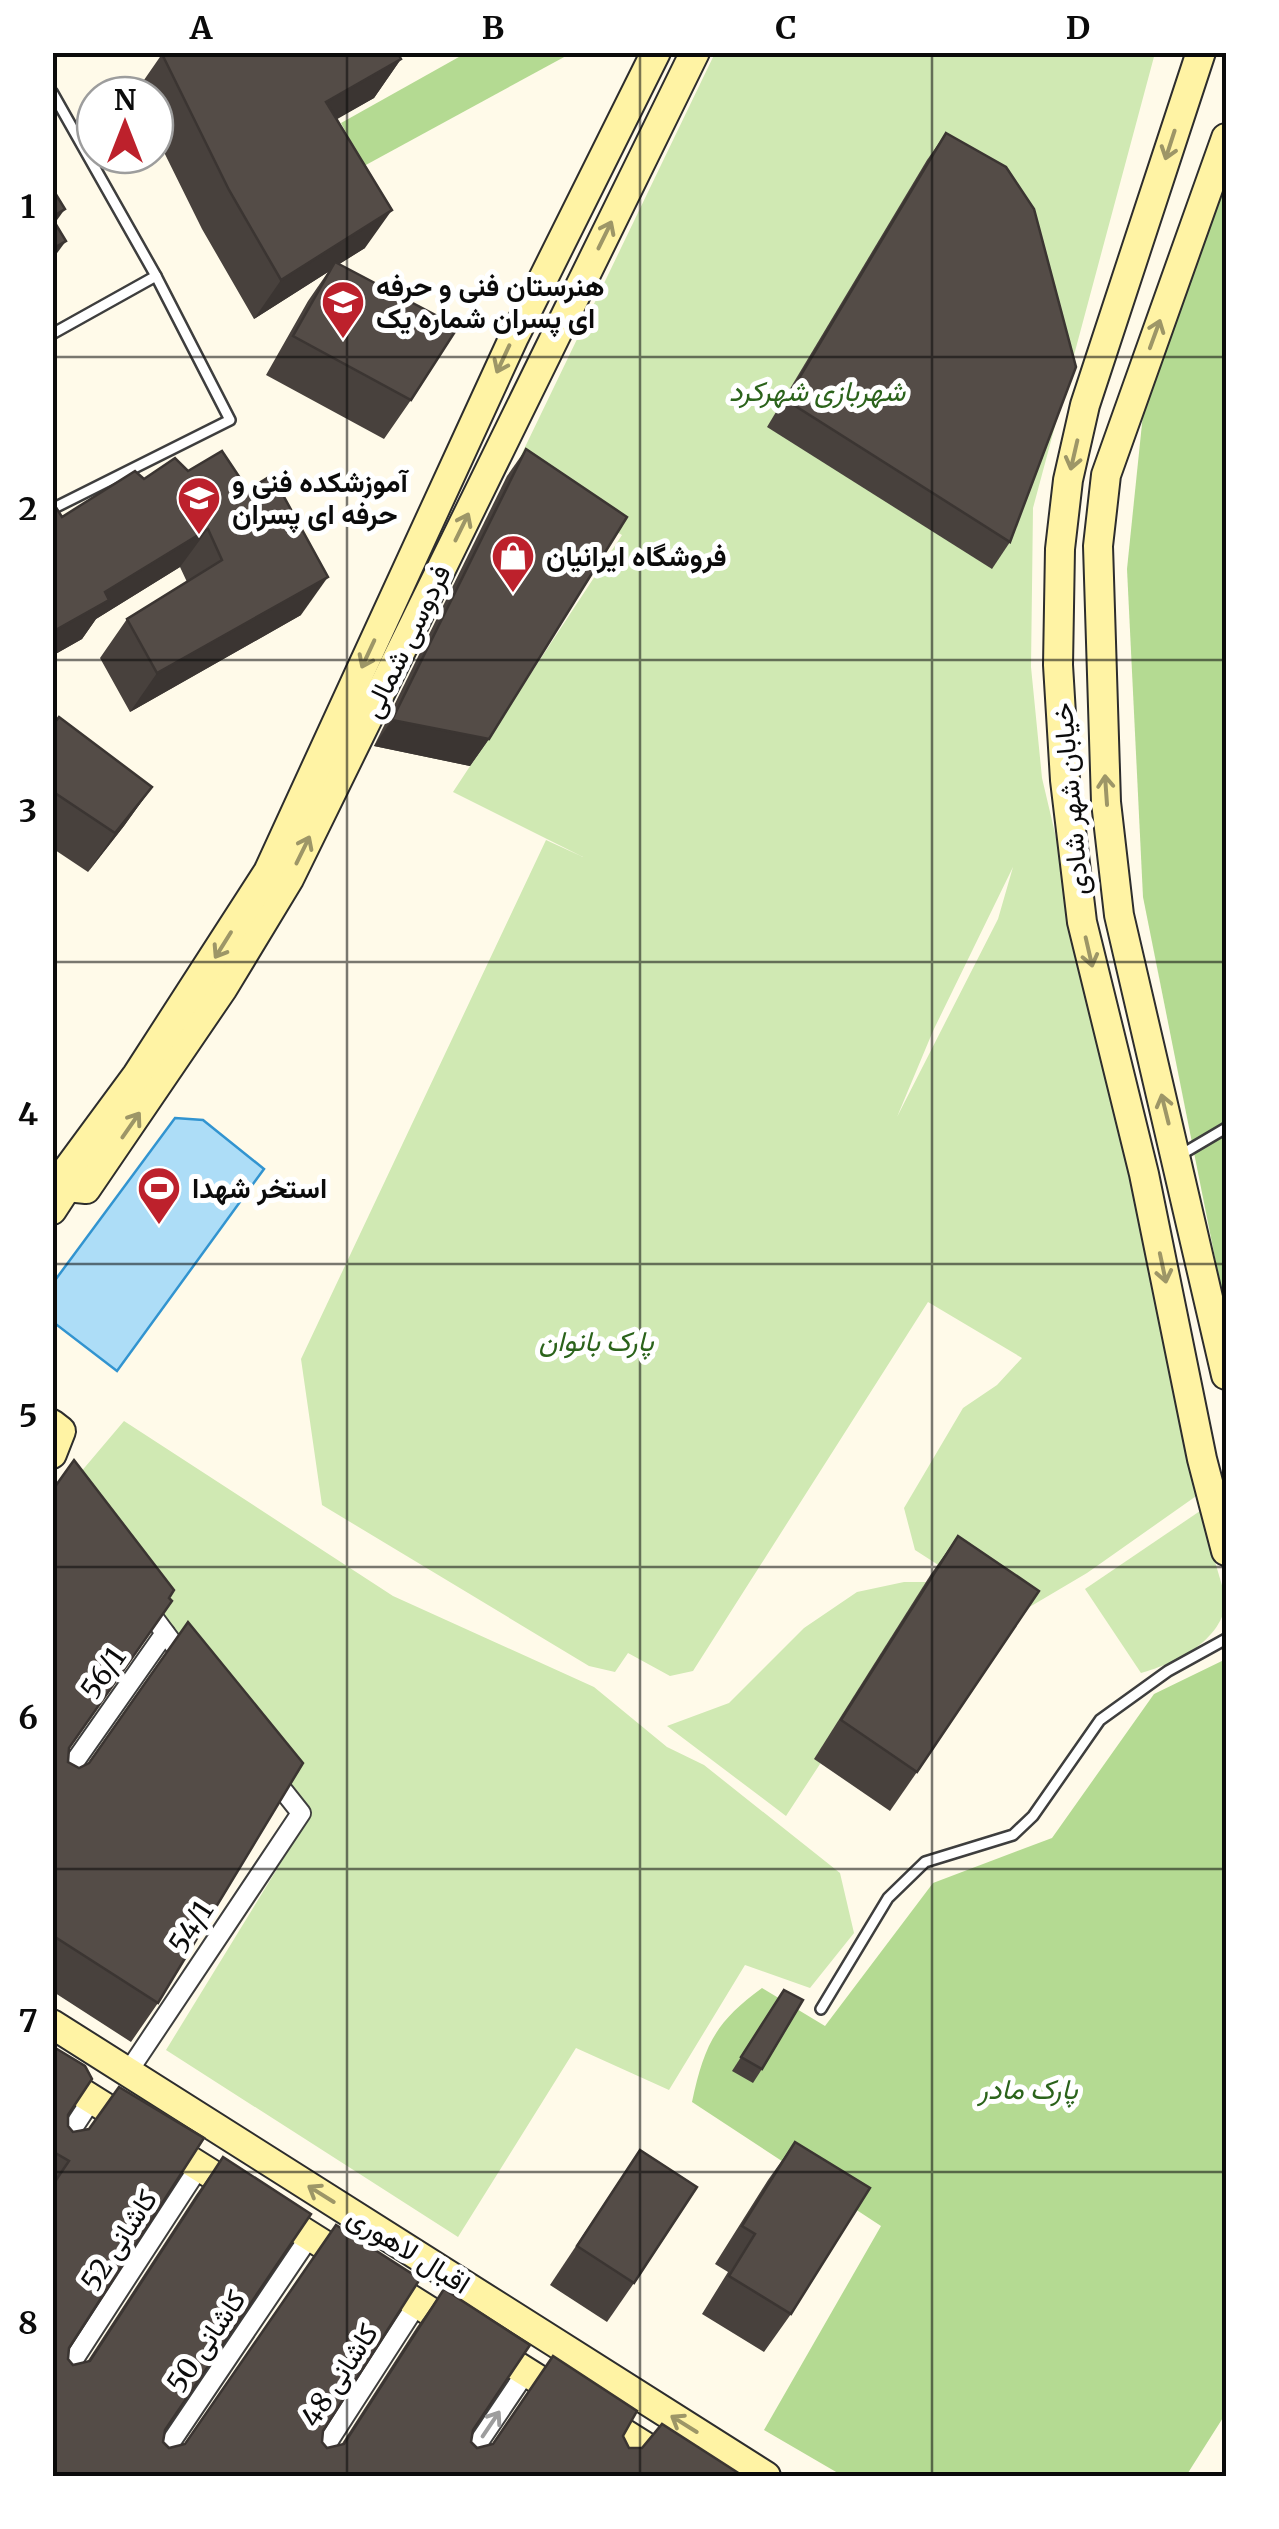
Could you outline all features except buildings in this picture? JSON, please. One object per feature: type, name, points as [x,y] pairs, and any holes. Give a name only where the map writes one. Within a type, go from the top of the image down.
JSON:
[{"type":"main road","name":"فردوسی شمالی","points":[[60,1199],[64,1174],[148,1060],[268,872],[514,337],[656,52]]},
{"type":"main road","name":"فردوسی شمالی","points":[[60,1199],[86,1189],[224,988],[289,879],[695,52]]},
{"type":"main road","name":"خیابان شهر شادی","points":[[1200,52],[1085,405],[1068,480],[1060,549],[1058,666],[1066,791],[1082,922],[1144,1174],[1202,1458],[1226,1550]]},
{"type":"main road","name":"خیابان شهر شادی","points":[[1226,138],[1106,475],[1098,546],[1105,785],[1119,915],[1226,1375]]},
{"type":"main road","points":[[52,1424],[62,1431],[52,1454]]},
{"type":"main road","name":"اقبال لاهوری","points":[[52,2024],[766,2476]]},
{"type":"main road","name":"اقبال لاهوری","points":[[52,2074],[556,2391],[628,2445],[692,2476]]},
{"type":"main road","points":[[556,2391],[577,2356]]},
{"type":"street","points":[[132,1587],[198,1677]]},
{"type":"street","name":"56/1","points":[[52,1794],[165,1632]]},
{"type":"street","name":"54/1","points":[[128,2072],[300,1813],[254,1752]]},
{"type":"street","points":[[52,2160],[92,2099]]},
{"type":"street","name":"کاشانی 52","points":[[52,2393],[199,2166]]},
{"type":"street","name":"کاشانی 50","points":[[148,2476],[310,2236]]},
{"type":"street","name":"کاشانی 48","points":[[306,2476],[417,2304]]},
{"type":"street","points":[[456,2476],[526,2372]]},
{"type":"lane","points":[[52,92],[156,276],[230,420],[52,510]]},
{"type":"lane","points":[[52,334],[156,276]]},
{"type":"lane","points":[[1177,1158],[1226,1128]]},
{"type":"lane","points":[[821,2009],[888,1898],[925,1862],[1013,1835],[1033,1816],[1100,1720],[1168,1671],[1226,1639]]},
{"type":"green space","points":[[563,52],[566,56],[364,166],[341,123],[466,53]]},
{"type":"green space","points":[[715,53],[1155,53],[1033,508],[1031,667],[1042,778],[1209,1487],[1087,1573],[1016,1615],[915,1550],[904,1508],[963,1408],[997,1385],[1022,1358],[928,1302],[693,1671],[670,1676],[628,1653],[615,1672],[589,1666],[322,1505],[301,1359],[546,840],[583,857],[453,792],[622,535],[513,472]],"holes":[[[1013,867],[998,919],[897,1117],[933,1031]]]},
{"type":"green space","points":[[1226,163],[1226,1313],[1143,897],[1127,569],[1143,414]]},
{"type":"green space","points":[[124,1421],[393,1596],[594,1687],[667,1747],[704,1765],[840,1873],[854,1933],[810,1988],[745,1965],[669,2090],[576,2048],[458,2237],[166,2050],[310,1815],[69,1486]]},
{"type":"green space","points":[[1200,1511],[1226,1599],[1223,1614],[1196,1648],[1141,1673],[1085,1589]]},
{"type":"green space","points":[[904,1582],[939,1582],[786,1816],[667,1726],[729,1703],[804,1628],[857,1592]]},
{"type":"green space","name":"پارک مادر","points":[[1226,1659],[1226,2413],[1186,2476],[843,2476],[764,2430],[881,2226],[692,2102],[707,2050],[722,2024],[762,1988],[825,2026],[933,1883],[1052,1838],[1154,1694]]},
{"type":"water","name":"استخر شهدا","points":[[175,1118],[203,1120],[264,1169],[117,1371],[53,1322],[53,1283]]},
{"type":"place","name":"هنرستان فنی و حرفه ای پسران شماره یک","points":[[343,340]]},
{"type":"place","name":"آموزشکده فنی و حرفه ای پسران","points":[[199,536]]},
{"type":"place","name":"فروشگاه ایرانیان","points":[[513,594]]},
{"type":"place","name":"استخر شهدا","points":[[159,1226]]},
{"type":"park label","name":"شهربازی شهرکرد","points":[[817,391]]},
{"type":"park label","name":"پارک بانوان","points":[[596,1341]]}]
